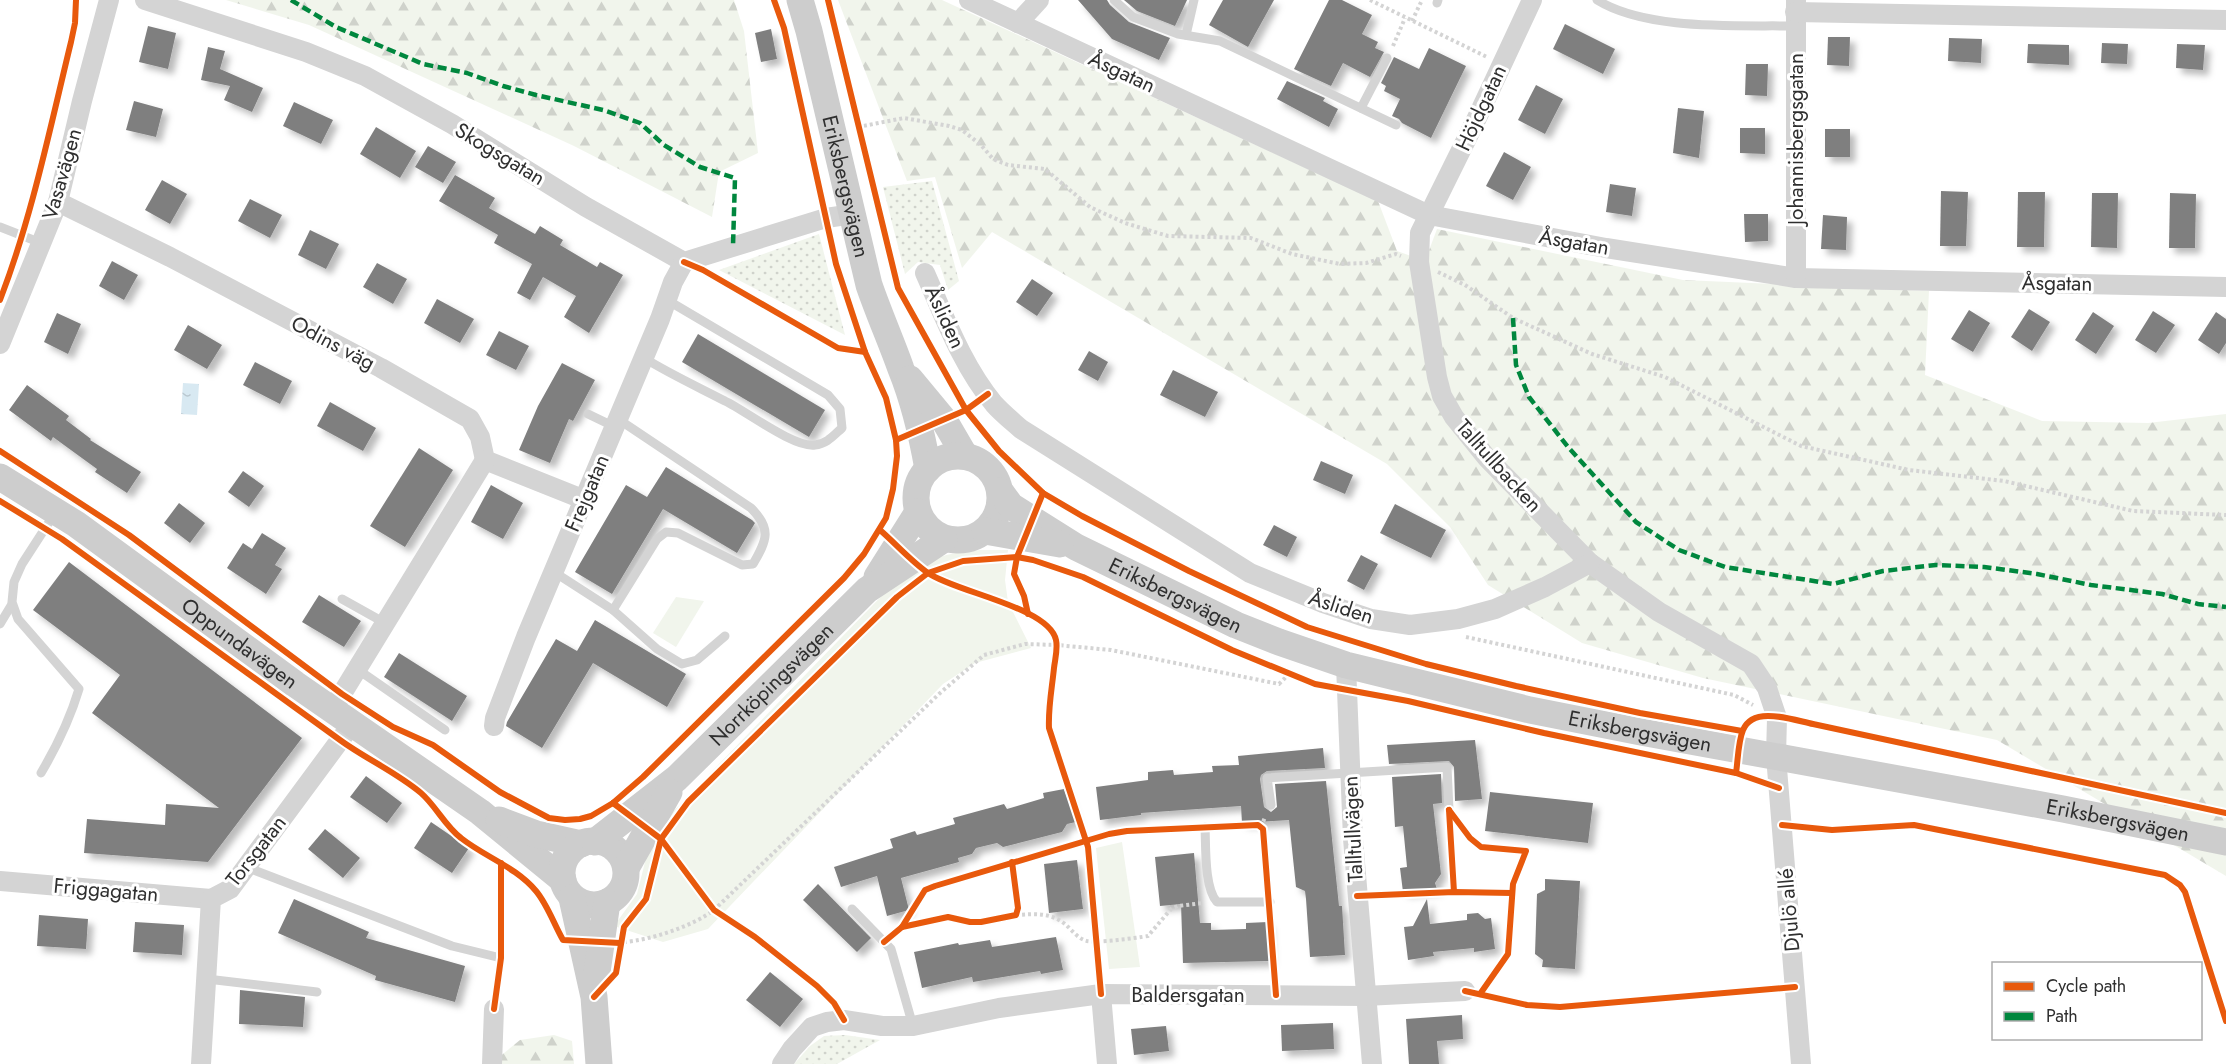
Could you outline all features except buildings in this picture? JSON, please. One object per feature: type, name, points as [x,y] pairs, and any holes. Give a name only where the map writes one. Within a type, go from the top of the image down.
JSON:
[{"type":"main road","name":"Eriksbergsvägen","points":[[800,0],[869,285],[881,321],[902,370],[921,431],[927,469]]},
{"type":"main road","name":"Eriksbergsvägen","points":[[902,370],[945,420],[965,456]]},
{"type":"main road","points":[[965,456],[985,465],[997,480],[1001,503],[999,511],[985,531],[965,540],[944,539],[927,528],[918,512],[916,500],[918,486],[927,469],[943,459],[965,456]]},
{"type":"main road","name":"Oppundavägen","points":[[0,477],[56,511],[342,717],[480,812],[568,889]]},
{"type":"main road","name":"Eriksbergsvägen","points":[[1000,491],[1011,506],[1076,547],[1236,625],[1346,665],[1530,710],[2063,809],[2226,842]]},
{"type":"main road","name":"Norrköpingsvägen","points":[[867,590],[918,512]]},
{"type":"main road","name":"Eriksbergsvägen","points":[[985,531],[1076,547]]},
{"type":"main road","name":"Norrköpingsvägen","points":[[588,843],[677,778],[867,590],[944,539]]},
{"type":"main road","name":"Norrköpingsvägen","points":[[626,868],[677,778]]},
{"type":"main road","name":"Oppundavägen","points":[[480,812],[536,834],[588,843]]},
{"type":"main road","points":[[568,889],[590,905],[607,902],[616,896],[622,887],[626,868],[622,856],[615,849],[588,843],[570,853],[565,860],[568,889],[594,997],[599,1064]]},
{"type":"main road","points":[[594,997],[607,902]]},
{"type":"street","name":"Vasavägen","points":[[0,344],[58,202],[109,0]]},
{"type":"street","name":"Skogsgatan","points":[[145,0],[306,52],[365,76],[452,124],[586,207],[684,262]]},
{"type":"street","name":"Åsgatan","points":[[969,0],[1429,215],[1638,254],[1796,278],[2226,287]]},
{"type":"street","points":[[1018,23],[1039,0]]},
{"type":"street","name":"Höjdgatan","points":[[1429,215],[1532,0]]},
{"type":"street","points":[[1796,13],[2067,8],[2226,20]]},
{"type":"street","name":"Johannisbergsgatan","points":[[1796,13],[1796,278]]},
{"type":"street","name":"Odins väg","points":[[58,202],[170,257],[381,368],[470,419],[480,437],[485,460]]},
{"type":"street","points":[[684,262],[807,224],[853,214]]},
{"type":"street","name":"Talltullbacken","points":[[1429,215],[1420,233],[1419,262],[1435,366],[1442,396],[1454,417],[1487,458],[1590,563]]},
{"type":"street","name":"Frejgatan","points":[[494,726],[495,718],[554,572],[684,262]]},
{"type":"street","name":"Åsliden","points":[[925,273],[955,341],[972,371],[995,405],[1021,429],[1250,573],[1371,619],[1410,625],[1458,619],[1495,609],[1545,587],[1590,563]]},
{"type":"street","points":[[485,460],[585,500]]},
{"type":"street","name":"Torsgatan","points":[[201,1064],[211,899],[230,889],[246,867],[342,717],[357,669],[485,460]]},
{"type":"street","points":[[1590,563],[1659,612],[1751,664],[1767,688],[1777,718],[1776,756]]},
{"type":"street","name":"Talltullvägen","points":[[1346,665],[1350,772],[1365,996],[1372,1064]]},
{"type":"street","name":"Djulö allé","points":[[1776,756],[1801,1064]]},
{"type":"street","name":"Friggagatan","points":[[0,881],[211,899]]},
{"type":"street","name":"Baldersgatan","points":[[913,1026],[999,1008],[1101,994],[1365,996],[1465,991]]},
{"type":"street","points":[[1101,994],[1107,1064]]},
{"type":"street","points":[[492,1064],[494,1009]]},
{"type":"street","points":[[782,1064],[792,1048],[812,1027],[827,1022],[844,1020],[882,1026],[913,1026]]},
{"type":"lane","points":[[1114,0],[1133,17],[1186,35],[1220,41],[1396,125]]},
{"type":"lane","points":[[1186,35],[1194,0]]},
{"type":"lane","points":[[1597,0],[1608,7],[1644,17],[1693,23],[1796,13]]},
{"type":"lane","points":[[1361,108],[1387,57]]},
{"type":"lane","points":[[0,227],[41,243]]},
{"type":"lane","points":[[644,358],[728,402],[787,438],[814,446],[829,440],[842,428],[840,410],[828,394],[667,300]]},
{"type":"lane","points":[[588,414],[617,423],[751,508],[763,520],[766,533],[761,550],[753,564],[742,565],[678,533],[666,532],[657,539],[613,610]]},
{"type":"lane","points":[[0,624],[12,604],[14,582],[22,564],[56,511]]},
{"type":"lane","points":[[554,572],[613,610],[657,649],[682,664],[697,660],[725,636]]},
{"type":"lane","points":[[342,599],[385,623]]},
{"type":"lane","points":[[12,604],[18,619],[79,689],[73,710],[41,773]]},
{"type":"lane","points":[[357,669],[445,730]]},
{"type":"lane","points":[[1271,805],[1267,778],[1447,767],[1449,810]]},
{"type":"lane","points":[[1205,827],[1209,885],[1214,899],[1217,902],[1270,902]]},
{"type":"lane","points":[[246,867],[452,946],[501,958]]},
{"type":"lane","points":[[852,909],[891,949],[913,1026]]},
{"type":"lane","points":[[207,979],[317,992]]},
{"type":"path","points":[[1370,0],[1489,58]]},
{"type":"path","points":[[1412,21],[1422,0]]},
{"type":"path","points":[[1387,57],[1405,18]]},
{"type":"path","points":[[855,116],[860,138]]},
{"type":"path","points":[[858,127],[904,118],[962,130],[981,145],[993,159],[1008,165],[1045,168],[1090,207],[1125,224],[1168,236],[1251,238],[1292,254],[1340,264],[1366,264],[1396,255],[1419,262],[1465,285],[1513,318],[1592,354],[1665,377],[1801,446],[1909,470],[2004,481],[2133,511],[2226,515]]},
{"type":"path","points":[[1456,635],[1734,695],[1777,718]]},
{"type":"path","points":[[622,935],[620,943],[640,941],[717,912],[939,694],[984,655],[1025,644],[1056,644],[1111,650],[1279,684],[1288,674],[1298,649]]},
{"type":"path","points":[[1279,670],[1298,677]]},
{"type":"path","points":[[1258,825],[1263,829],[1264,837]]},
{"type":"path","points":[[1007,918],[1017,911],[1054,917],[1078,937],[1087,941],[1148,936],[1172,909],[1214,899]]},
{"type":"path","points":[[707,902],[717,912]]},
{"type":"path","points":[[1095,929],[1097,949]]},
{"type":"green space","points":[[226,0],[734,0],[744,31],[758,153],[719,172],[712,217],[574,146],[309,25]]},
{"type":"green space","points":[[838,0],[942,0],[1378,201],[1397,251],[1425,261],[1437,229],[1683,280],[1929,291],[1925,375],[2042,421],[2148,423],[2226,414],[2226,876],[1997,740],[1703,678],[1582,643],[1488,585],[1450,527],[1387,464],[992,232],[962,268],[935,177],[907,181]]},
{"type":"green space","points":[[932,181],[959,281],[948,290],[940,265],[918,262],[905,274],[883,187]]},
{"type":"green space","points":[[819,234],[845,335],[719,270]]},
{"type":"green space","points":[[980,550],[1008,550],[1005,580],[1008,602],[1031,648],[975,663],[943,684],[708,929],[663,942],[614,926],[637,894],[646,858],[660,825],[900,577],[938,558]]},
{"type":"green space","points":[[676,597],[704,601],[676,647],[653,633]]},
{"type":"green space","points":[[1122,842],[1140,967],[1109,969],[1096,848]]},
{"type":"green space","points":[[554,1035],[572,1041],[574,1064],[498,1064],[498,1058],[520,1040]]},
{"type":"green space","points":[[845,1035],[880,1040],[837,1064],[794,1064],[810,1046],[824,1036]]},
{"type":"water","points":[[183,383],[199,384],[197,415],[181,414]]},
{"type":"marked path","points":[[291,0],[336,27],[423,64],[467,73],[503,86],[603,110],[640,123],[664,145],[700,167],[735,178],[733,246]]},
{"type":"marked path","points":[[1513,318],[1516,365],[1529,397],[1568,447],[1636,522],[1679,550],[1725,567],[1833,584],[1883,571],[1936,565],[1984,567],[2162,594],[2198,604],[2226,607]]},
{"type":"cycle path","points":[[0,300],[22,237],[40,172],[75,23],[76,0]]},
{"type":"cycle path","points":[[0,451],[129,535],[342,694],[393,727],[433,745],[500,792],[549,818],[565,820],[591,816],[613,803],[643,777],[844,578],[864,554],[886,518],[893,489],[897,456],[896,440],[886,398],[865,352],[836,264],[784,28],[774,0]]},
{"type":"cycle path","points":[[828,0],[898,288],[966,410],[999,451],[1043,493],[1082,516],[1189,571],[1307,627],[1426,664],[1516,686],[1640,713],[1742,731]]},
{"type":"cycle path","points":[[684,262],[703,270],[838,348],[865,352]]},
{"type":"cycle path","points":[[896,440],[966,410],[988,394]]},
{"type":"cycle path","points":[[1028,614],[1024,596],[1014,574],[1017,557],[1043,493]]},
{"type":"cycle path","points":[[0,501],[62,539],[340,740],[411,785],[426,798],[461,838],[519,875],[536,891],[563,940],[620,943]]},
{"type":"cycle path","points":[[880,530],[928,573],[958,587],[1020,609],[1050,628],[1056,640],[1049,728],[1088,847],[1101,994]]},
{"type":"cycle path","points":[[594,997],[616,973],[624,927],[646,899],[661,839],[688,802],[897,597],[928,573],[963,561],[1017,557],[1083,577],[1232,650],[1315,684],[1408,701],[1544,733],[1736,773],[1779,788]]},
{"type":"cycle path","points":[[1736,773],[1740,740],[1748,722],[1755,718],[1774,716],[2226,813]]},
{"type":"cycle path","points":[[613,803],[661,839],[714,910],[755,937],[817,986],[834,1003],[844,1020]]},
{"type":"cycle path","points":[[1449,810],[1470,838],[1481,847],[1526,851],[1513,884],[1508,954],[1480,994]]},
{"type":"cycle path","points":[[1449,810],[1454,892]]},
{"type":"cycle path","points":[[884,942],[902,927],[925,890],[935,886],[1109,834],[1127,831],[1258,825],[1263,829],[1276,995]]},
{"type":"cycle path","points":[[1782,825],[1832,830],[1914,825],[2165,875],[2180,885],[2185,892],[2226,1021]]},
{"type":"cycle path","points":[[902,927],[948,917],[981,922],[1016,915],[1018,908],[1012,862]]},
{"type":"cycle path","points":[[494,1009],[501,958],[501,863]]},
{"type":"cycle path","points":[[1357,896],[1454,892],[1512,893]]},
{"type":"cycle path","points":[[1465,991],[1527,1005],[1560,1007],[1795,987]]}]
